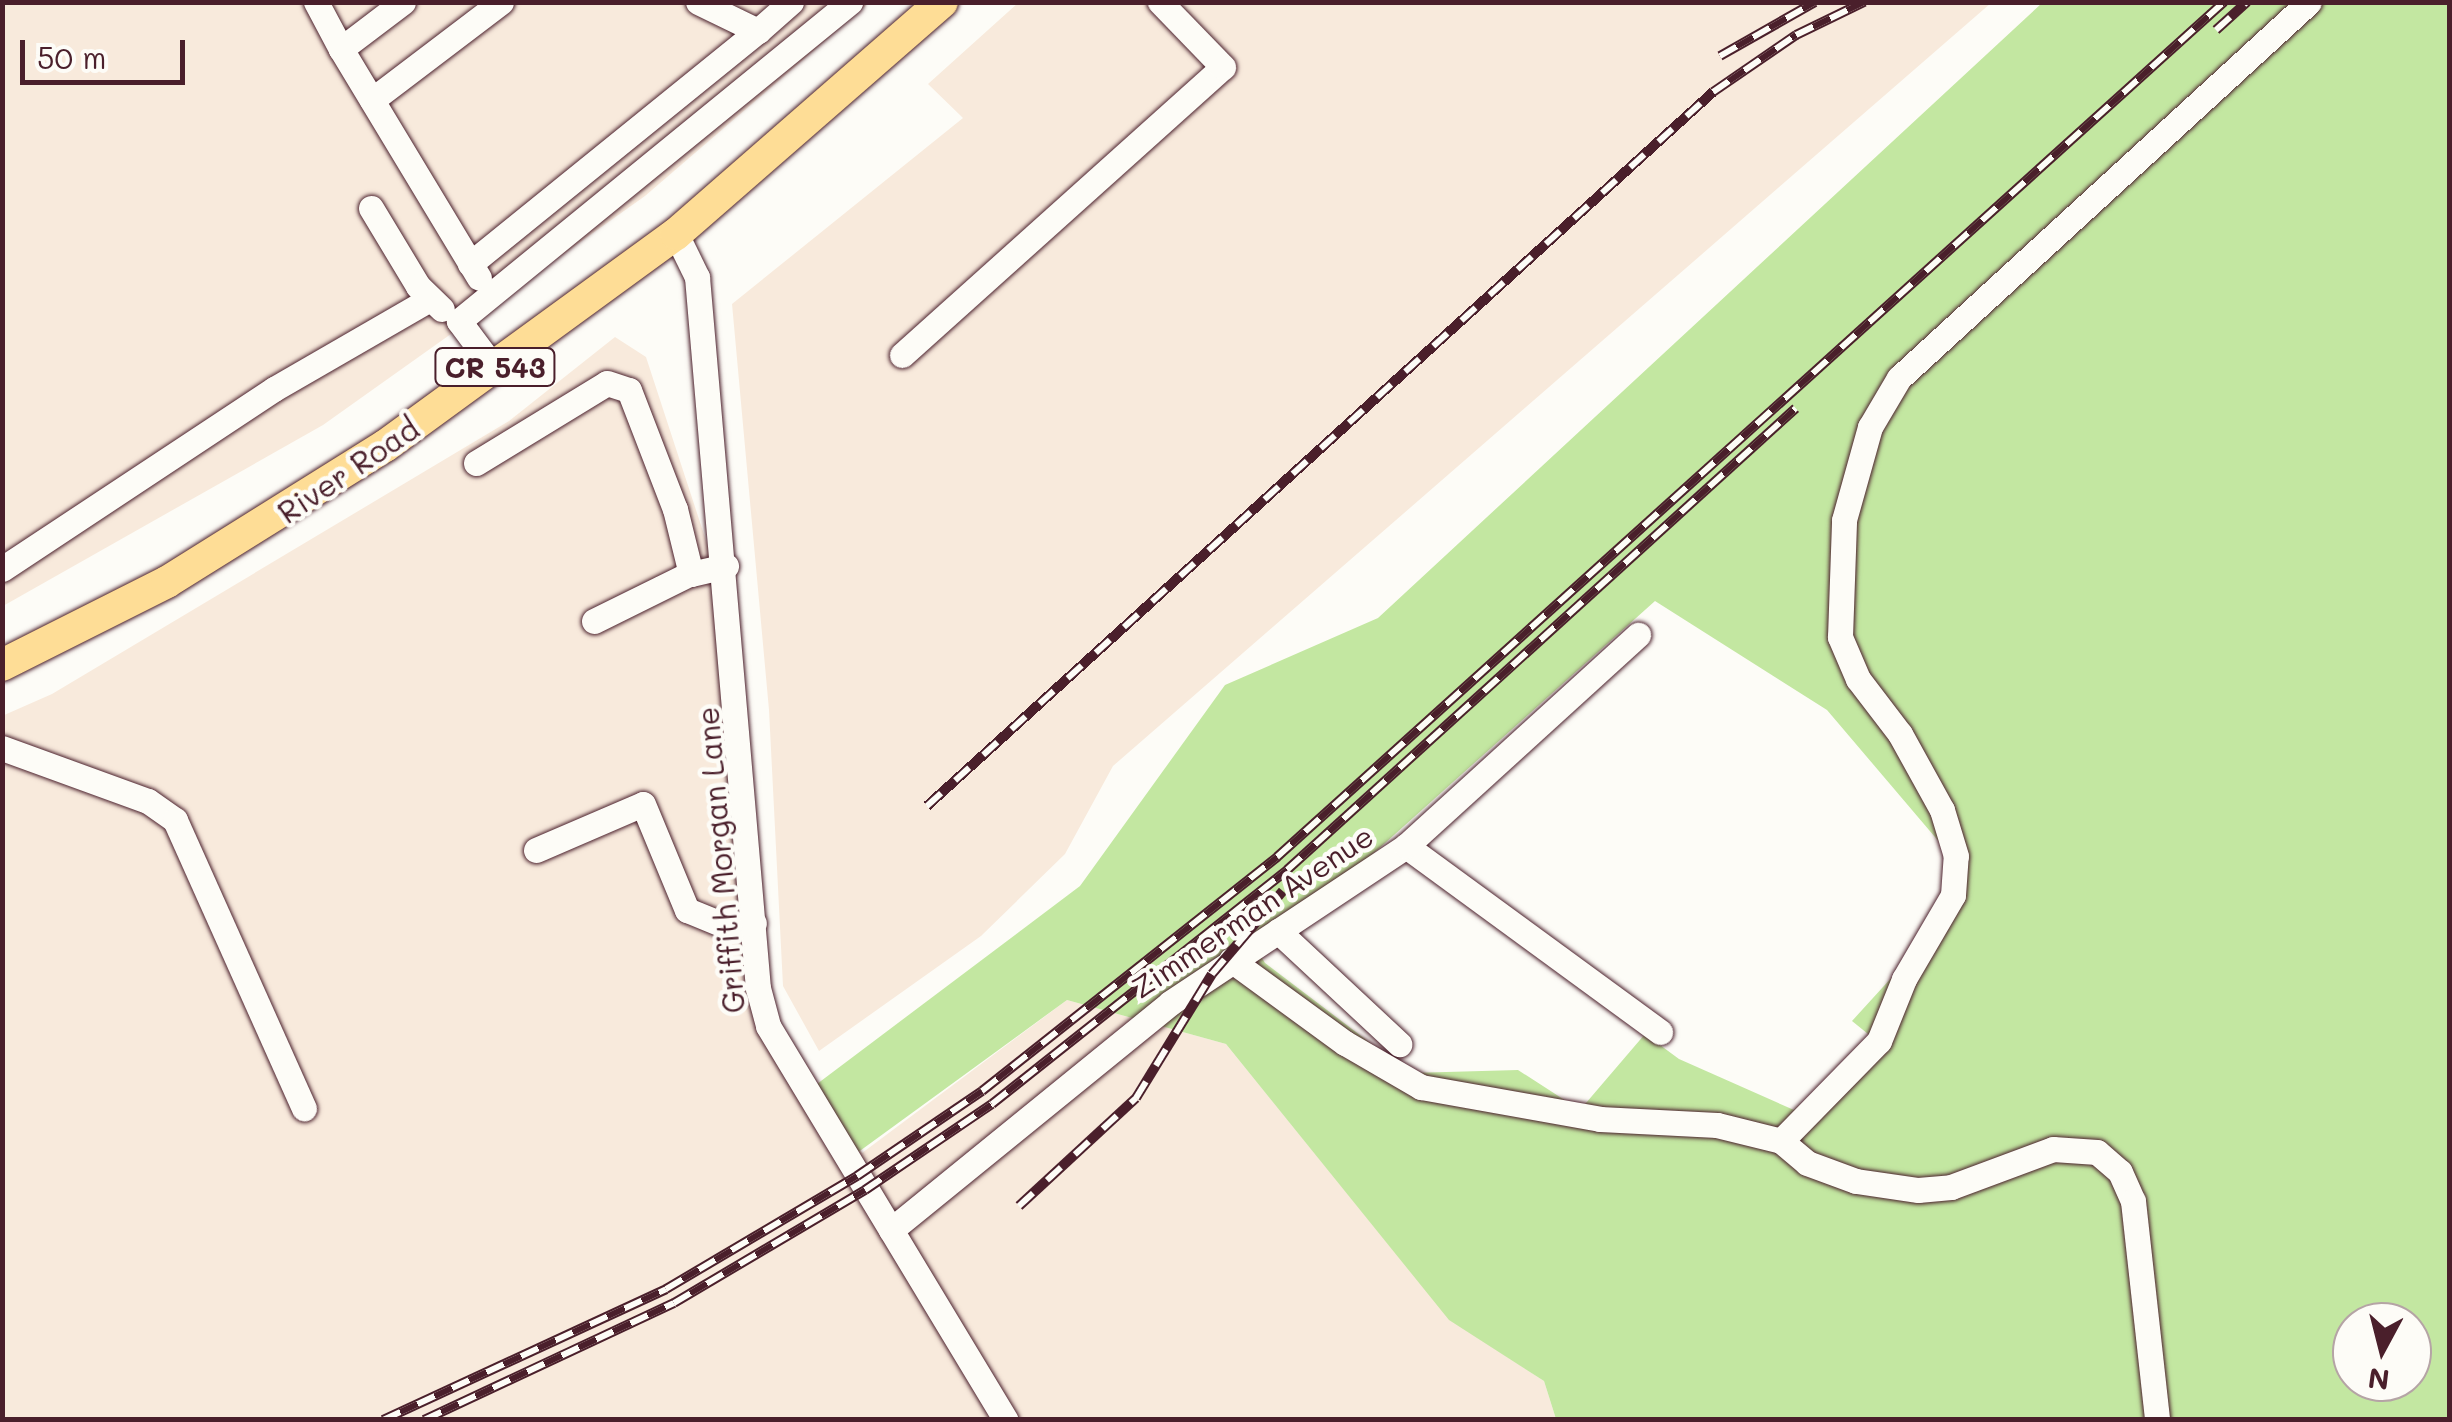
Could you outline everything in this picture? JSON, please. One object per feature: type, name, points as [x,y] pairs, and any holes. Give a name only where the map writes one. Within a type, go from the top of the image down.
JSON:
[{"type":"main road","name":"River Road","points":[[2,665],[283,515],[494,368],[676,234],[942,2]]},
{"type":"street","points":[[316,2],[490,296]]},
{"type":"street","points":[[372,100],[500,2]]},
{"type":"street","points":[[698,2],[758,31]]},
{"type":"street","points":[[470,264],[791,2]]},
{"type":"street","points":[[459,320],[850,2]]},
{"type":"street","points":[[902,355],[1223,67],[1160,2]]},
{"type":"street","points":[[1781,1142],[1879,1041],[1904,979],[1953,895],[1956,856],[1942,810],[1900,734],[1858,679],[1840,637],[1844,520],[1870,427],[1898,378],[2309,2]]},
{"type":"street","points":[[341,48],[398,4]]},
{"type":"street","points":[[371,208],[430,299],[459,320],[494,368]]},
{"type":"street","name":"Griffith Morgan Lane","points":[[676,234],[697,277],[726,566],[754,923],[768,1026],[1006,1420]]},
{"type":"street","points":[[2,569],[274,388],[430,299]]},
{"type":"street","points":[[476,463],[607,382],[629,390],[675,509],[691,573]]},
{"type":"street","points":[[594,620],[691,573],[726,566]]},
{"type":"street","points":[[1406,846],[1638,634]]},
{"type":"street","points":[[2,748],[148,801],[175,820],[304,1108]]},
{"type":"street","points":[[536,850],[643,804],[687,910],[726,926],[754,923]]},
{"type":"street","name":"Zimmerman Avenue","points":[[891,1230],[1170,1002],[1406,846],[1660,1032]]},
{"type":"street","points":[[1278,932],[1399,1044]]},
{"type":"street","points":[[1231,960],[1345,1043],[1421,1087],[1600,1119],[1717,1125],[1781,1142],[1807,1162],[1856,1181],[1918,1190],[1950,1187],[2053,1148],[2096,1152],[2120,1172],[2133,1201],[2157,1420]]},
{"type":"shaded area","points":[[2,3],[869,3],[645,196],[323,425],[3,606]]},
{"type":"shaded area","points":[[1018,3],[1991,3],[1113,766],[1065,854],[981,936],[819,1051],[783,986],[769,710],[732,304],[963,118],[928,84]]},
{"type":"shaded area","points":[[615,337],[646,357],[729,611],[768,1026],[862,1153],[1067,1000],[1226,1044],[1449,1319],[1544,1381],[1556,1419],[3,1419],[2,716],[52,694],[509,421]]},
{"type":"green space","points":[[2042,3],[2449,3],[2449,1419],[1556,1419],[1544,1381],[1449,1320],[1226,1044],[1067,1000],[846,1161],[805,1093],[1080,886],[1225,685],[1378,618]],"holes":[[[1655,601],[1827,710],[1946,850],[1948,886],[1893,976],[1852,1021],[1873,1038],[1794,1110],[1679,1059],[1645,1034],[1580,1110],[1518,1070],[1410,1073],[1265,963],[1254,945],[1365,861]]]},
{"type":"railway","points":[[1720,56],[1815,2]]},
{"type":"railway","points":[[927,806],[1713,92],[1796,35],[1864,2]]},
{"type":"railway","points":[[383,1420],[666,1289],[857,1176],[982,1091],[1277,857],[2224,2]]},
{"type":"railway","points":[[2216,30],[2247,2]]},
{"type":"railway","points":[[424,1420],[674,1303],[865,1190],[992,1104],[1287,870],[1796,408]]},
{"type":"railway","points":[[1019,1206],[1136,1098],[1212,974],[1283,891]]}]
